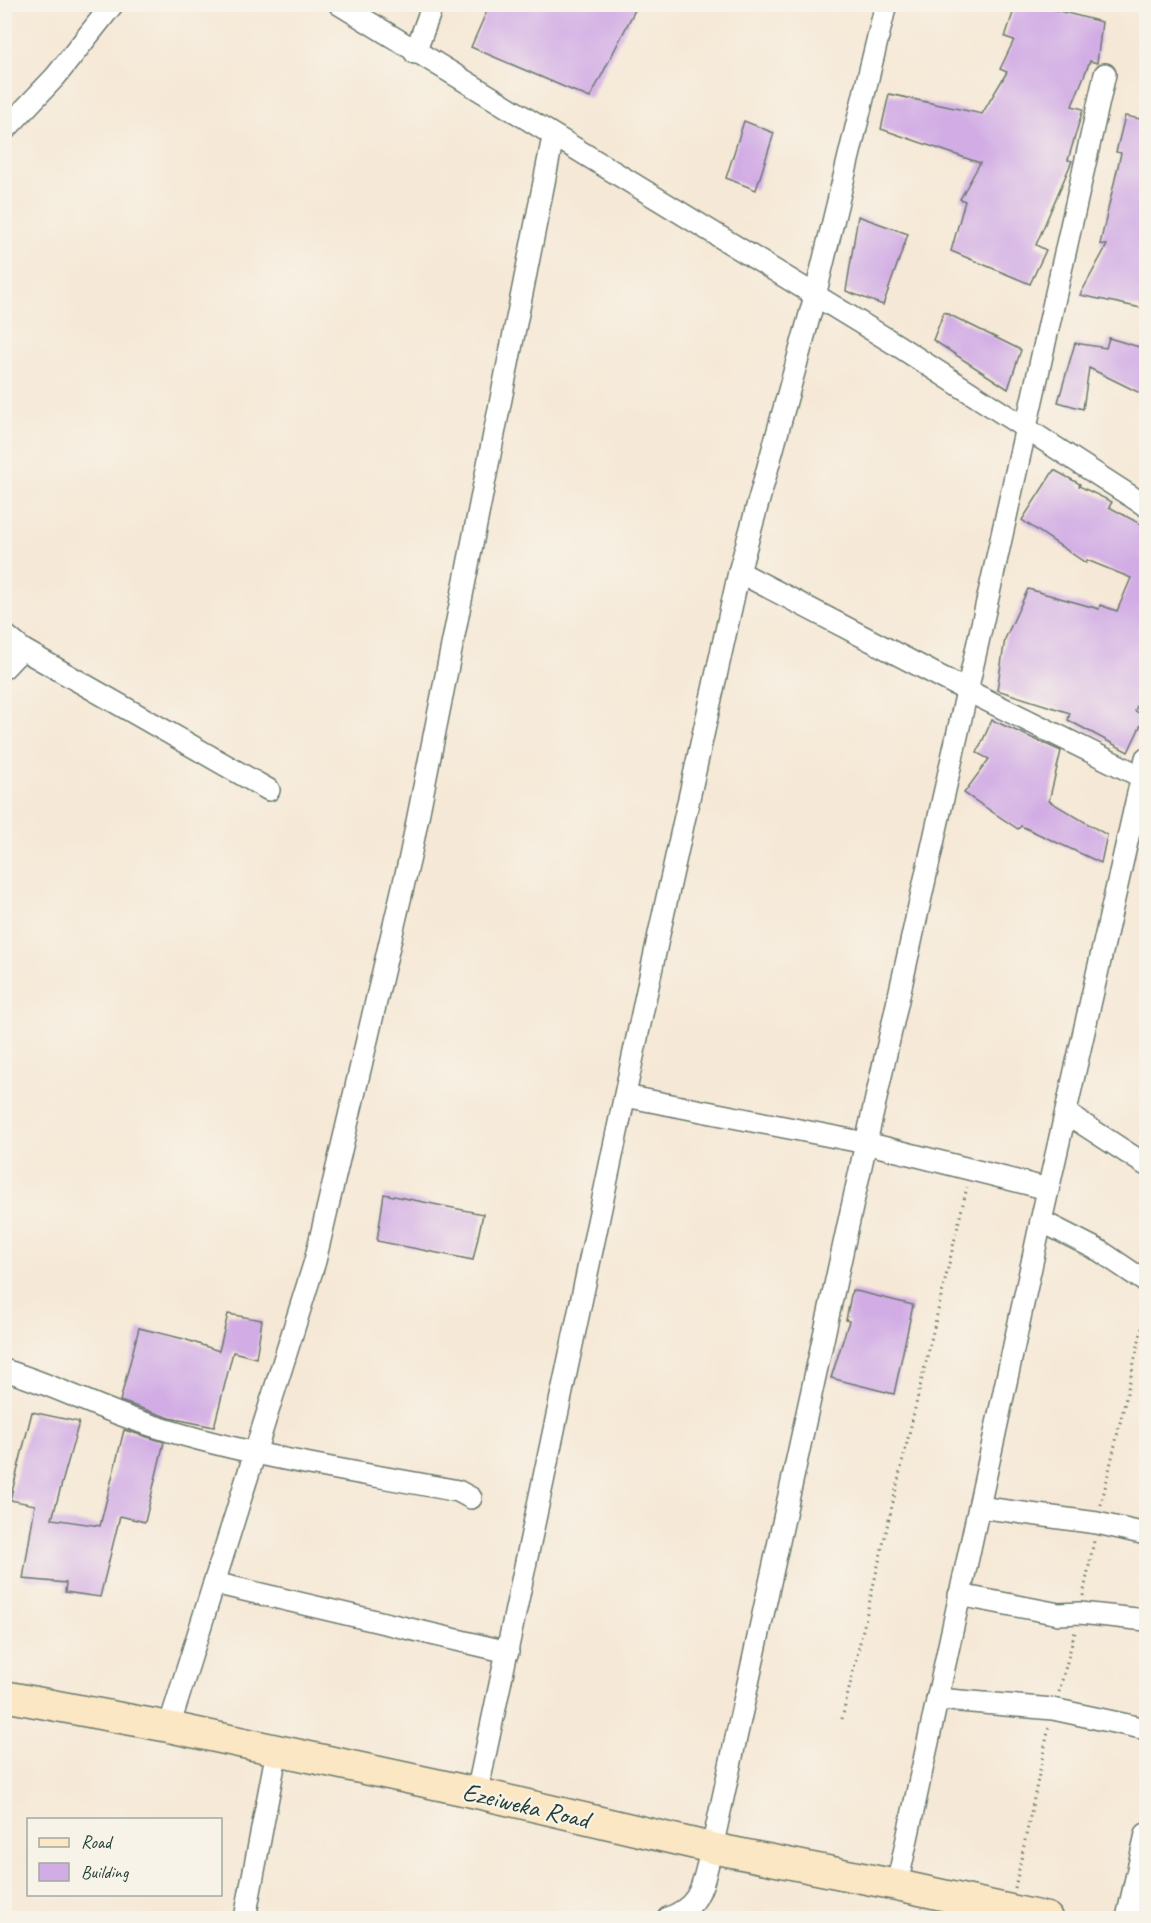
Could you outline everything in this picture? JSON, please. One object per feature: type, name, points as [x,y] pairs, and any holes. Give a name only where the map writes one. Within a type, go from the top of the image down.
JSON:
[{"type":"main road","name":"Ezeiweka Road","points":[[4,1696],[169,1727],[712,1848],[1047,1918]]},
{"type":"street","points":[[4,131],[56,76],[113,4]]},
{"type":"street","points":[[339,4],[415,53],[815,296],[1146,506]]},
{"type":"street","points":[[415,53],[434,4]]},
{"type":"street","points":[[477,1794],[739,572],[815,296],[886,4]]},
{"type":"street","points":[[668,1918],[686,1912],[697,1899],[712,1848],[966,690],[1105,74]]},
{"type":"street","points":[[169,1727],[315,1261],[410,857],[553,137]]},
{"type":"street","points":[[739,572],[966,690],[1144,767],[1048,1189],[897,1885]]},
{"type":"street","points":[[4,634],[22,649],[269,790]]},
{"type":"street","points":[[4,668],[22,649]]},
{"type":"street","points":[[625,1096],[866,1143],[1048,1189]]},
{"type":"street","points":[[1066,1113],[1146,1165]]},
{"type":"street","points":[[1041,1221],[1100,1251],[1146,1281]]},
{"type":"street","points":[[4,1370],[38,1380],[141,1422],[255,1452],[458,1491],[471,1498]]},
{"type":"street","points":[[979,1507],[1097,1523],[1146,1534]]},
{"type":"street","points":[[214,1583],[508,1652]]},
{"type":"street","points":[[960,1595],[1059,1614],[1080,1613],[1146,1620]]},
{"type":"street","points":[[937,1699],[1053,1709],[1146,1729]]},
{"type":"street","points":[[245,1918],[277,1750]]},
{"type":"street","points":[[1127,1918],[1146,1834]]},
{"type":"path","points":[[842,1719],[971,1170]]},
{"type":"building","points":[[490,4],[638,4],[590,98],[471,47]]},
{"type":"building","points":[[1016,4],[1032,4],[1102,22],[1097,63],[1090,61],[1072,106],[1083,109],[1068,160],[1072,161],[1036,245],[1046,250],[1030,284],[951,251],[965,201],[960,199],[980,163],[881,129],[889,94],[982,114],[1007,72],[1000,69],[1014,40],[1005,37]]},
{"type":"building","points":[[1125,116],[1146,120],[1146,309],[1080,295],[1107,245],[1100,244],[1121,153],[1116,152]]},
{"type":"building","points":[[744,121],[774,133],[756,190],[726,178]]},
{"type":"building","points":[[858,216],[908,234],[883,305],[846,291]]},
{"type":"building","points":[[944,312],[1021,350],[1008,389],[933,340]]},
{"type":"building","points":[[1109,338],[1146,349],[1146,396],[1089,368],[1083,409],[1058,402],[1075,343],[1106,348]]},
{"type":"building","points":[[1054,470],[1080,484],[1079,486],[1112,502],[1109,507],[1146,527],[1146,684],[1135,711],[1145,716],[1128,752],[1068,720],[1070,713],[997,690],[1005,639],[1028,589],[1099,609],[1100,605],[1117,611],[1131,578],[1087,560],[1086,563],[1022,520]]},
{"type":"building","points":[[992,720],[1061,751],[1049,801],[1107,835],[1101,863],[1021,826],[1018,829],[964,793],[989,759],[977,753]]},
{"type":"building","points":[[384,1194],[483,1214],[473,1260],[377,1241]]},
{"type":"building","points":[[852,1290],[913,1305],[894,1394],[831,1378],[849,1321],[846,1320]]},
{"type":"building","points":[[228,1314],[262,1320],[256,1358],[233,1352],[214,1427],[170,1418],[120,1401],[139,1328],[184,1339],[219,1351]]},
{"type":"building","points":[[32,1412],[79,1422],[52,1519],[100,1526],[124,1430],[164,1442],[145,1522],[120,1516],[100,1597],[65,1592],[66,1583],[23,1579],[35,1505],[10,1500]]}]
